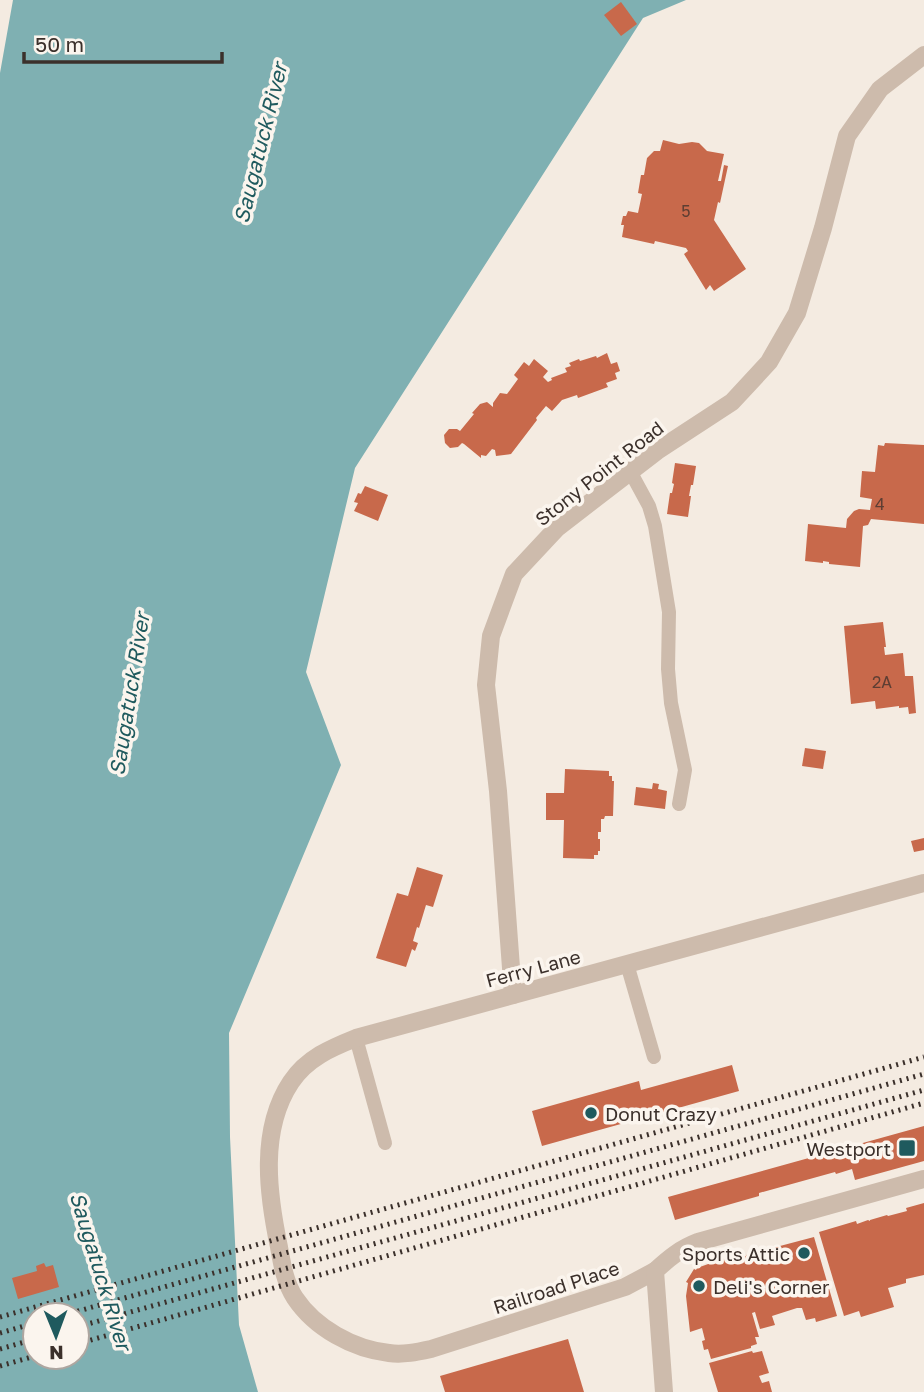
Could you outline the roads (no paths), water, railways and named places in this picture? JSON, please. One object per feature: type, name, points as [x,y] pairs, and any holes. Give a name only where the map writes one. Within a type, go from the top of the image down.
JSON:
[{"type":"street","name":"Stony Point Road","points":[[513,995],[498,791],[486,685],[491,636],[514,574],[558,528],[657,451],[732,402],[769,362],[797,313],[847,136],[880,89],[924,54]]},
{"type":"street","name":"Ferry Lane","points":[[270,1207],[270,1144],[284,1093],[301,1069],[324,1051],[356,1038],[924,883]]},
{"type":"street","name":"Railroad Place","points":[[270,1207],[290,1289],[312,1317],[331,1331],[362,1347],[403,1354],[431,1349],[608,1293],[638,1281],[683,1248],[698,1242],[924,1179]]},
{"type":"street","points":[[655,1271],[664,1392]]},
{"type":"lane","points":[[630,471],[649,506],[669,612],[668,669],[671,703],[685,770],[679,804]]},
{"type":"lane","points":[[627,964],[654,1057]]},
{"type":"lane","points":[[356,1038],[385,1143]]},
{"type":"water","name":"Saugatuck River","points":[[13,0],[686,0],[643,18],[355,468],[306,672],[341,765],[229,1033],[230,1137],[239,1325],[258,1392],[0,1392],[0,73]]},
{"type":"railway","points":[[0,1317],[924,1057]]},
{"type":"railway","points":[[91,1307],[924,1074]]},
{"type":"railway","points":[[91,1323],[924,1090]]},
{"type":"railway","points":[[91,1340],[924,1103]]},
{"type":"railway","points":[[0,1333],[21,1327]]},
{"type":"railway","points":[[0,1349],[21,1343]]},
{"type":"railway","points":[[0,1366],[21,1360]]},
{"type":"place","name":"Donut Crazy","points":[[591,1113]]},
{"type":"place","name":"Westport","points":[[907,1148]]},
{"type":"place","name":"Sports Attic","points":[[804,1253]]},
{"type":"place","name":"Deli's Corner","points":[[699,1286]]}]
